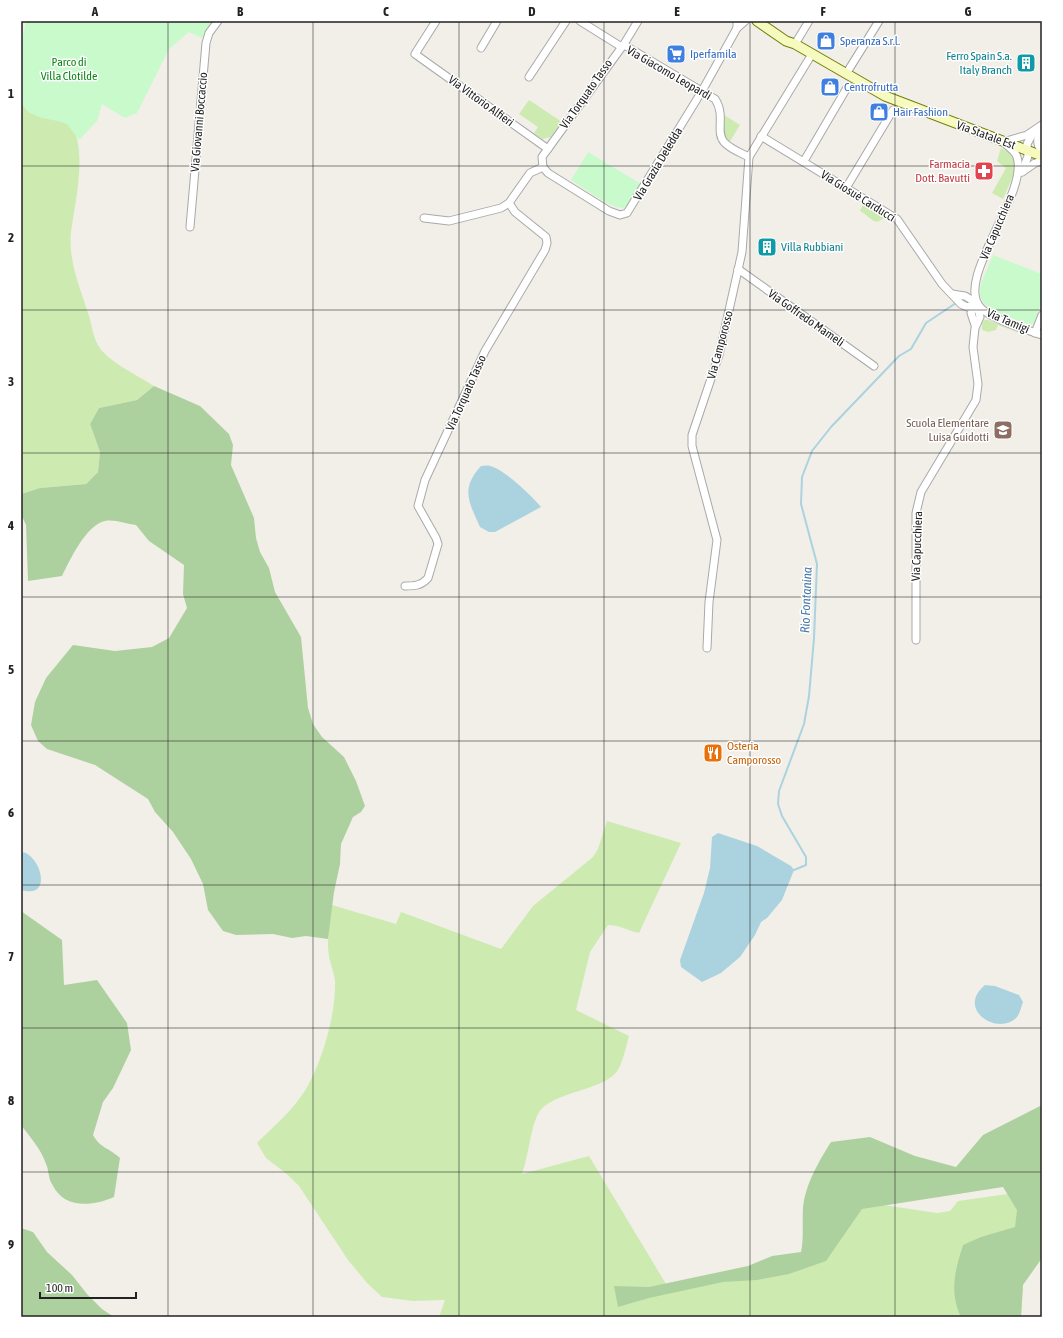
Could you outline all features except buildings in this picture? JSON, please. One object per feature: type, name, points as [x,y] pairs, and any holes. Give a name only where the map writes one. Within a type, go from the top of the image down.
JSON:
[{"type":"street","name":"Via Giovanni Boccaccio","points":[[190,227],[206,43],[209,33],[218,21]]},
{"type":"street","points":[[481,48],[497,21]]},
{"type":"street","points":[[529,77],[566,21]]},
{"type":"street","name":"Via Giacomo Leopardi","points":[[580,21],[620,46],[626,46],[715,99],[722,114],[720,136],[723,141],[732,148],[749,157]]},
{"type":"street","name":"Via Torquato Tasso","points":[[543,167],[542,157],[620,46],[624,44],[638,21]]},
{"type":"street","name":"Via Grazia Deledda","points":[[543,167],[548,173],[609,211],[620,215],[627,213],[702,91],[737,24],[745,21]]},
{"type":"street","name":"Via Statale Est","points":[[757,21],[786,41],[795,44]]},
{"type":"street","name":"Via Statale Est","points":[[767,21],[795,44],[885,96],[1042,156]]},
{"type":"street","points":[[795,44],[810,21]]},
{"type":"street","points":[[846,74],[878,21]]},
{"type":"street","name":"Via Vittorio Alfieri","points":[[437,22],[415,54],[548,149]]},
{"type":"street","name":"Via Camporosso","points":[[707,648],[709,602],[717,540],[691,441],[719,355],[742,252],[749,157],[812,54]]},
{"type":"street","points":[[804,161],[848,86]]},
{"type":"street","points":[[846,188],[893,110]]},
{"type":"street","points":[[1003,142],[1027,135],[1042,125]]},
{"type":"street","points":[[1018,163],[1036,141],[1042,125]]},
{"type":"street","points":[[1027,151],[1028,141],[1035,130]]},
{"type":"street","name":"Via Giosuè Carducci","points":[[761,136],[897,219],[942,284],[958,301],[977,303]]},
{"type":"street","points":[[1036,141],[1038,148],[1042,151]]},
{"type":"street","name":"Via Capucchiera","points":[[1003,142],[1017,156],[1021,173]]},
{"type":"street","name":"Via Capucchiera","points":[[916,640],[916,513],[924,487],[976,400],[978,384],[973,347],[975,325],[980,317],[974,290],[979,272],[1028,156],[1027,151]]},
{"type":"street","points":[[1021,173],[1035,163],[1042,161]]},
{"type":"street","points":[[424,218],[434,220],[454,220],[493,211],[509,203],[530,173],[543,167]]},
{"type":"street","name":"Via Torquato Tasso","points":[[405,586],[419,585],[428,578],[438,544],[418,506],[425,480],[485,351],[546,250],[546,237],[515,212],[509,203]]},
{"type":"street","name":"Via Goffredo Mameli","points":[[738,269],[874,366]]},
{"type":"street","points":[[952,294],[974,290]]},
{"type":"street","points":[[952,294],[965,296],[977,303]]},
{"type":"street","name":"Via Tamigi","points":[[977,303],[981,309],[993,316],[1039,334]]},
{"type":"street","points":[[1039,334],[1042,315]]},
{"type":"green space","name":"Parco di Villa Clotilde","points":[[26,21],[213,21],[202,38],[189,32],[169,49],[137,113],[125,118],[102,104],[97,121],[79,140],[67,124],[42,118],[28,112],[21,103],[21,45]]},
{"type":"green space","points":[[21,100],[56,115],[69,123],[73,129],[77,138],[79,150],[79,176],[71,237],[72,260],[96,342],[108,357],[123,368],[154,386],[137,400],[99,408],[90,424],[100,452],[98,472],[86,484],[40,488],[21,494]]},
{"type":"green space","points":[[529,100],[562,122],[551,137],[542,139],[534,133],[538,127],[519,114]]},
{"type":"green space","points":[[724,115],[740,125],[729,143],[723,130]]},
{"type":"green space","points":[[1001,148],[1013,154],[1016,169],[1003,199],[992,193],[1006,168],[997,161]]},
{"type":"green space","points":[[588,152],[641,184],[625,207],[621,208],[607,203],[571,180]]},
{"type":"green space","points":[[863,204],[874,211],[876,210],[885,218],[877,222],[873,220],[860,211]]},
{"type":"green space","points":[[993,255],[1042,274],[1042,301],[1034,323],[1031,325],[1007,317],[991,309],[981,297],[980,290],[982,282]]},
{"type":"green space","points":[[984,320],[988,320],[1024,334],[1020,336],[1019,333],[998,325],[996,330],[988,332],[982,330]]},
{"type":"green space","points":[[154,386],[200,406],[229,434],[233,445],[231,465],[254,518],[256,538],[260,552],[269,568],[275,592],[301,637],[308,708],[313,724],[322,737],[344,757],[356,781],[365,806],[361,812],[353,817],[341,844],[340,864],[334,892],[328,939],[306,936],[292,938],[273,934],[236,935],[223,931],[208,910],[203,884],[191,859],[173,832],[155,812],[148,799],[95,765],[47,749],[38,741],[31,725],[35,702],[46,678],[73,645],[115,651],[152,647],[169,638],[187,608],[183,594],[184,565],[149,541],[136,525],[116,521],[105,521],[91,529],[79,544],[62,576],[28,581],[26,525],[21,514],[21,494],[40,488],[86,484],[98,472],[100,452],[90,424],[99,408],[137,400]]},
{"type":"green space","points":[[607,821],[681,843],[639,933],[608,925],[590,952],[576,1010],[629,1036],[619,1068],[613,1076],[603,1082],[566,1095],[545,1106],[538,1114],[531,1134],[522,1174],[589,1156],[669,1289],[799,1260],[857,1201],[937,1213],[950,1211],[958,1201],[1042,1189],[1023,1285],[1021,1317],[439,1317],[445,1300],[413,1301],[382,1297],[367,1283],[348,1260],[299,1186],[288,1175],[266,1158],[257,1143],[296,1103],[306,1089],[323,1051],[331,1022],[335,994],[335,981],[329,957],[328,944],[332,905],[396,924],[401,912],[501,949],[533,906],[593,857],[598,849]]},
{"type":"green space","points":[[21,911],[62,940],[64,985],[97,980],[127,1023],[131,1050],[113,1088],[103,1102],[93,1135],[102,1146],[120,1158],[114,1197],[106,1200],[88,1204],[80,1204],[71,1202],[57,1192],[51,1182],[47,1166],[41,1153],[21,1125]]},
{"type":"green space","points":[[1042,1105],[1042,1258],[1023,1285],[1021,1317],[961,1317],[955,1299],[954,1281],[963,1245],[981,1237],[1015,1227],[1017,1210],[1003,1187],[862,1209],[826,1261],[789,1274],[757,1280],[723,1282],[649,1298],[618,1307],[614,1286],[649,1287],[748,1266],[772,1256],[801,1252],[804,1199],[817,1165],[831,1142],[870,1137],[915,1156],[956,1167],[983,1135]]},
{"type":"green space","points":[[21,1228],[33,1232],[47,1252],[72,1275],[87,1294],[102,1309],[114,1317],[21,1317]]},
{"type":"water","points":[[481,466],[489,466],[503,472],[525,490],[541,507],[495,532],[489,532],[480,527],[468,496],[470,482],[474,474]]},
{"type":"water","points":[[718,833],[757,846],[791,866],[794,870],[782,900],[767,918],[761,922],[755,935],[740,957],[721,973],[702,982],[681,967],[680,960],[704,893],[710,868],[712,837]]},
{"type":"water","points":[[21,852],[28,854],[38,867],[41,882],[38,888],[32,891],[21,890]]},
{"type":"water","points":[[985,985],[995,986],[1019,995],[1023,1002],[1017,1017],[1009,1022],[1000,1024],[983,1018],[977,1011],[975,1003],[977,994]]},
{"type":"waterway","name":"Rio Fontanina","points":[[794,870],[806,865],[806,857],[782,816],[778,804],[779,791],[804,724],[809,696],[814,638],[817,564],[801,504],[802,477],[812,451],[831,427],[899,356],[911,349],[926,323],[956,303]]},
{"type":"place","name":"Speranza S.r.l.","points":[[826,41]]},
{"type":"place","name":"Iperfamila","points":[[676,54]]},
{"type":"place","name":"Ferro Spain S.a. Italy Branch","points":[[1026,63]]},
{"type":"place","name":"Centrofrutta","points":[[830,87]]},
{"type":"place","name":"Hair Fashion","points":[[879,112]]},
{"type":"place","name":"Farmacia Dott. Bavutti","points":[[984,171]]},
{"type":"place","name":"Villa Rubbiani","points":[[767,247]]},
{"type":"place","name":"Scuola Elementare Luisa Guidotti","points":[[1003,430]]},
{"type":"place","name":"Osteria Camporosso","points":[[713,753]]}]
